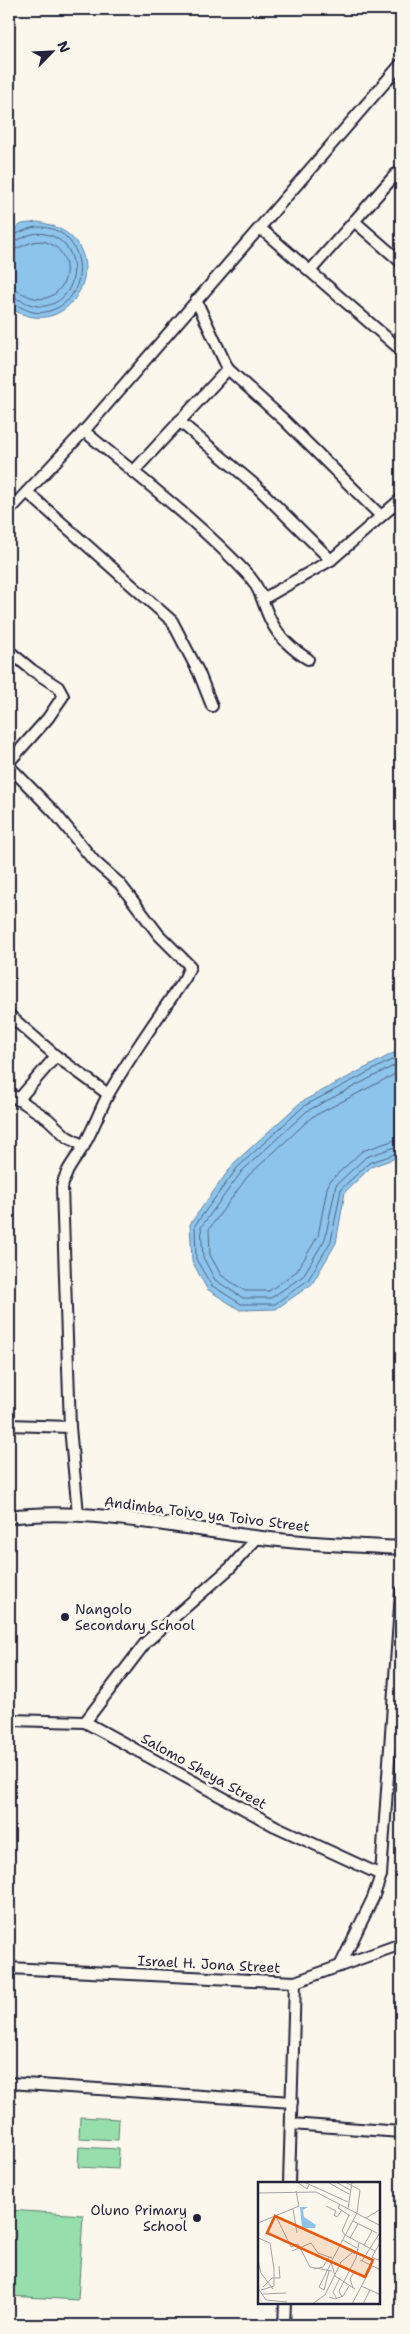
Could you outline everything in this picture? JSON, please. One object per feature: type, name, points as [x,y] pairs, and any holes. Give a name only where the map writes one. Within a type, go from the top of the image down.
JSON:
[{"type":"street","points":[[9,511],[84,431],[401,64]]},
{"type":"street","points":[[310,271],[396,174],[401,173]]},
{"type":"street","points":[[354,221],[401,262]]},
{"type":"street","points":[[260,228],[401,350]]},
{"type":"street","points":[[196,300],[228,369],[283,419],[380,515]]},
{"type":"street","points":[[133,472],[228,369]]},
{"type":"street","points":[[179,420],[255,485],[331,560]]},
{"type":"street","points":[[84,431],[199,527],[249,577],[260,590],[271,621],[286,642],[308,659]]},
{"type":"street","points":[[28,492],[172,621],[199,673],[212,706]]},
{"type":"street","points":[[263,599],[331,560],[401,498]]},
{"type":"street","points":[[9,651],[32,670],[58,686],[63,696],[48,718],[9,764],[55,813],[94,860],[120,884],[159,934],[190,966],[185,978],[138,1045],[108,1094],[84,1146],[68,1167],[62,1188],[70,1427],[78,1514]]},
{"type":"street","points":[[9,1015],[56,1056],[108,1094]]},
{"type":"street","points":[[18,1100],[56,1056]]},
{"type":"street","points":[[9,1093],[48,1119],[67,1137],[84,1146]]},
{"type":"street","points":[[9,1425],[70,1427]]},
{"type":"street","name":"Andimba Toivo ya Toivo Street","points":[[9,1517],[40,1513],[78,1514],[257,1538],[401,1548]]},
{"type":"street","points":[[85,1722],[146,1642],[230,1568],[257,1538]]},
{"type":"street","points":[[340,1966],[373,1898],[381,1875],[401,1592]]},
{"type":"street","name":"Salomo Sheya Street","points":[[9,1720],[85,1722],[268,1822],[381,1875]]},
{"type":"street","name":"Israel H. Jona Street","points":[[9,1968],[295,1982],[401,1944]]},
{"type":"street","points":[[289,2182],[295,1982]]},
{"type":"street","points":[[9,2084],[292,2102]]},
{"type":"street","points":[[291,2124],[401,2132]]},
{"type":"street","points":[[284,2325],[285,2304]]},
{"type":"green space","points":[[80,2117],[119,2119],[118,2140],[79,2138]]},
{"type":"green space","points":[[79,2147],[119,2149],[118,2169],[78,2167]]},
{"type":"green space","points":[[9,2210],[83,2215],[78,2300],[9,2296]]},
{"type":"water","points":[[38,222],[65,232],[80,248],[85,267],[81,287],[70,304],[54,315],[33,317],[9,307],[9,232],[22,224]]},
{"type":"water","points":[[401,1049],[401,1156],[371,1167],[345,1192],[336,1243],[312,1284],[276,1309],[240,1310],[207,1289],[192,1261],[190,1224],[234,1163],[301,1102]]},
{"type":"place","name":"Nangolo Secondary School","points":[[65,1617]]},
{"type":"place","name":"Oluno Primary School","points":[[197,2218]]}]
